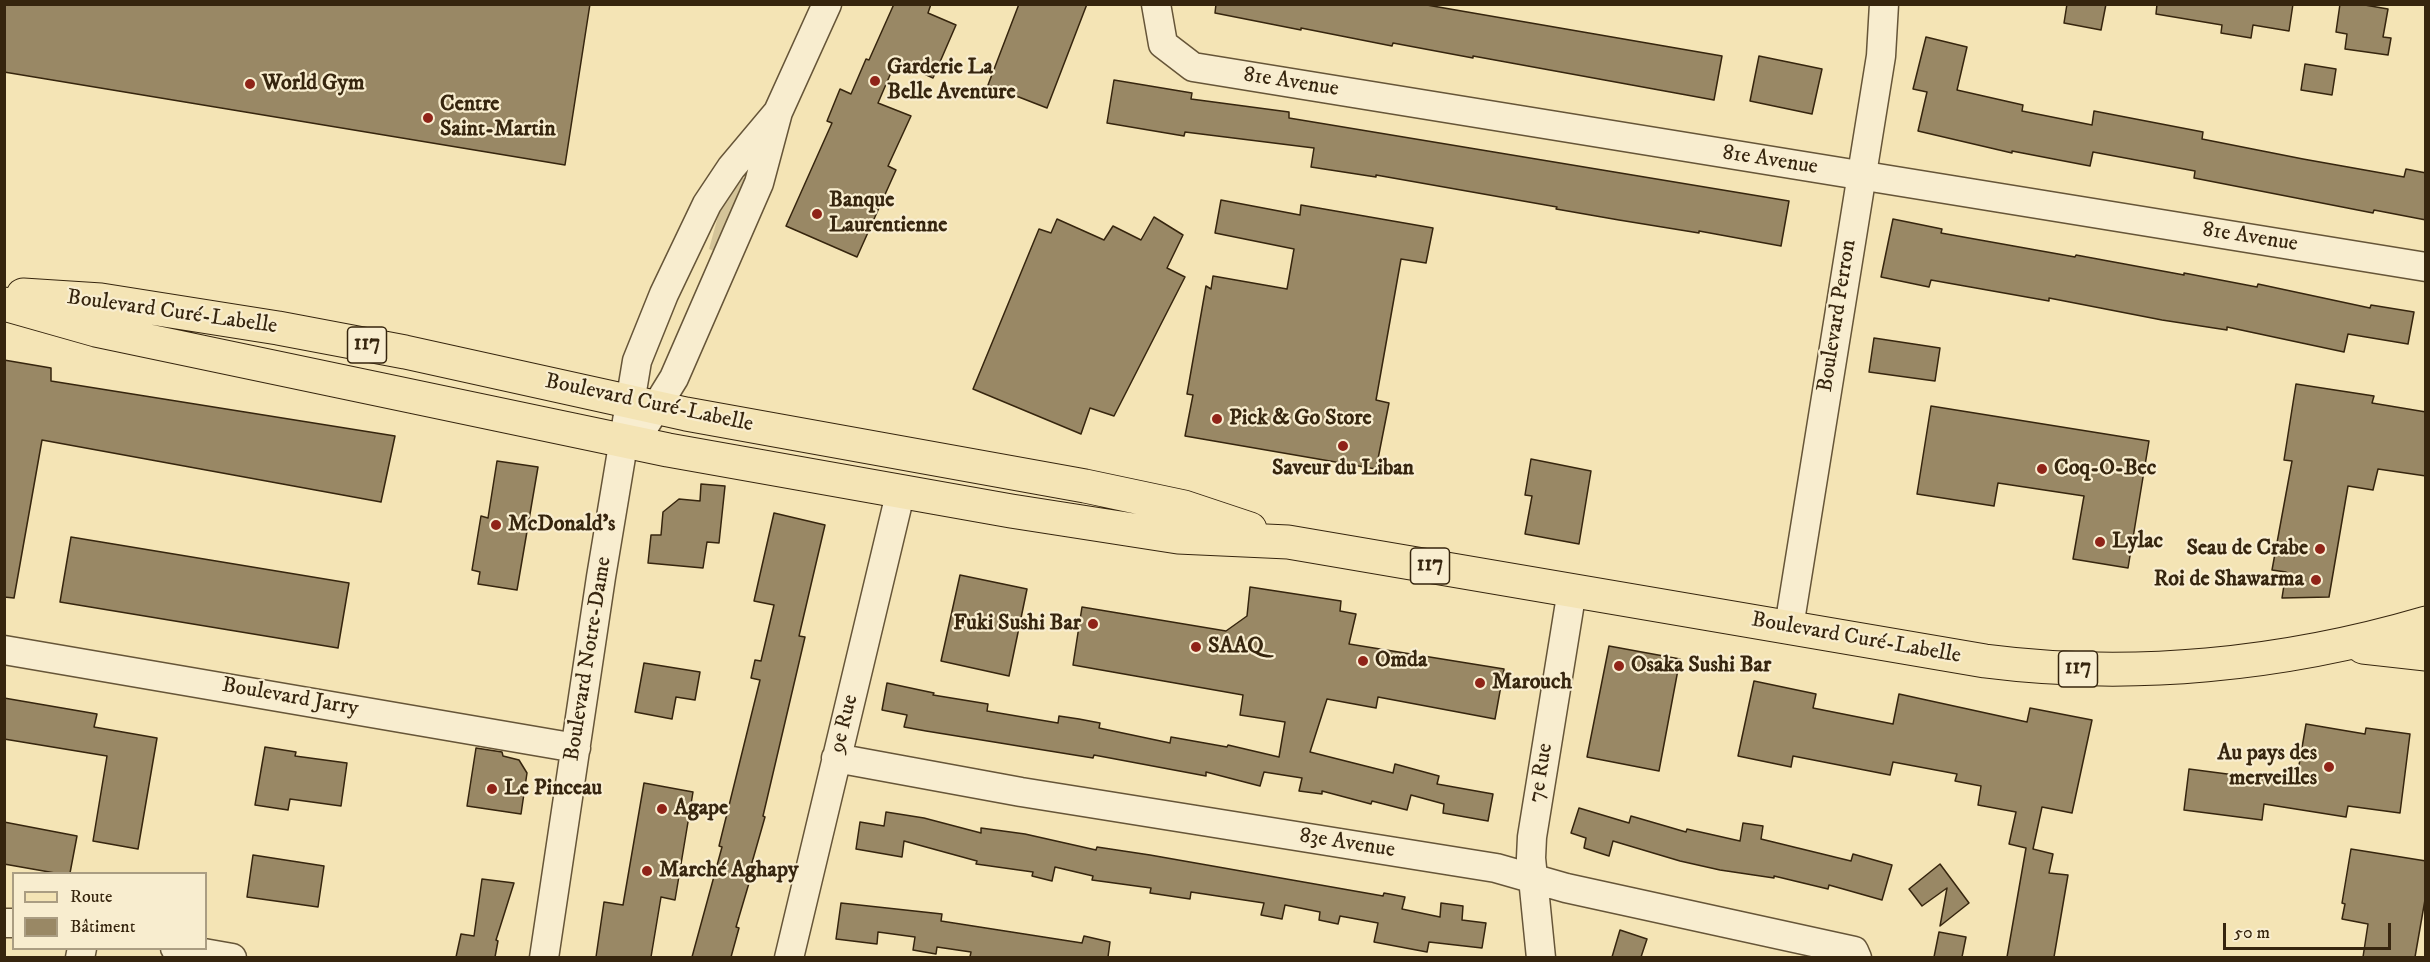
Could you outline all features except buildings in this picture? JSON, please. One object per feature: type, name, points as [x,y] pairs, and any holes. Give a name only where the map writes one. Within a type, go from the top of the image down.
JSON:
[{"type":"main road","name":"Boulevard Curé-Labelle","points":[[4,294],[101,300],[278,328],[405,352],[643,405],[1020,474],[1184,507],[1288,542]]},
{"type":"main road","name":"Boulevard Curé-Labelle","points":[[4,304],[96,330],[384,389],[626,451],[901,490],[1022,513],[1178,537],[1288,542],[1976,660],[2066,669],[2174,668],[2271,657],[2340,644],[2426,623]]},
{"type":"main road","points":[[2340,644],[2426,654]]},
{"type":"street","name":"Boulevard Notre-Dame","points":[[643,405],[674,378],[759,183],[778,112],[827,4]]},
{"type":"street","name":"81e Avenue","points":[[1156,4],[1163,44],[1193,67],[2426,267]]},
{"type":"street","name":"Boulevard Perron","points":[[1788,627],[1881,56],[1884,4]]},
{"type":"street","name":"Boulevard Notre-Dame","points":[[544,957],[576,748],[626,451],[643,405],[637,361],[697,223],[731,168],[778,112]]},
{"type":"street","name":"9e Rue","points":[[789,957],[901,490]]},
{"type":"street","name":"7e Rue","points":[[1541,957],[1533,878],[1532,837],[1572,590]]},
{"type":"street","name":"Boulevard Jarry","points":[[4,650],[576,748]]},
{"type":"street","name":"83e Avenue","points":[[836,758],[1032,794],[1496,868],[1566,888],[1856,954]]},
{"type":"street","points":[[188,950],[232,957]]},
{"type":"shaded area","points":[[741,177],[746,179],[714,251],[709,249],[720,209]]},
{"type":"place","name":"Garderie La Belle Aventure","points":[[875,81]]},
{"type":"place","name":"World Gym","points":[[250,84]]},
{"type":"place","name":"Centre Saint-Martin","points":[[428,118]]},
{"type":"place","name":"Banque Laurentienne","points":[[817,214]]},
{"type":"place","name":"Pick & Go Store","points":[[1217,419]]},
{"type":"place","name":"Saveur du Liban","points":[[1343,446]]},
{"type":"place","name":"Coq-O-Bec","points":[[2042,469]]},
{"type":"place","name":"McDonald's","points":[[496,525]]},
{"type":"place","name":"Lylac","points":[[2100,542]]},
{"type":"place","name":"Seau de Crabe","points":[[2320,549]]},
{"type":"place","name":"Roi de Shawarma","points":[[2316,580]]},
{"type":"place","name":"Fuki Sushi Bar","points":[[1093,624]]},
{"type":"place","name":"SAAQ","points":[[1196,647]]},
{"type":"place","name":"Omda","points":[[1363,661]]},
{"type":"place","name":"Osaka Sushi Bar","points":[[1619,666]]},
{"type":"place","name":"Marouch","points":[[1480,683]]},
{"type":"place","name":"Au pays des merveilles","points":[[2329,767]]},
{"type":"place","name":"Le Pinceau","points":[[492,789]]},
{"type":"place","name":"Agape","points":[[662,809]]},
{"type":"place","name":"Marché Aghapy","points":[[647,871]]}]
